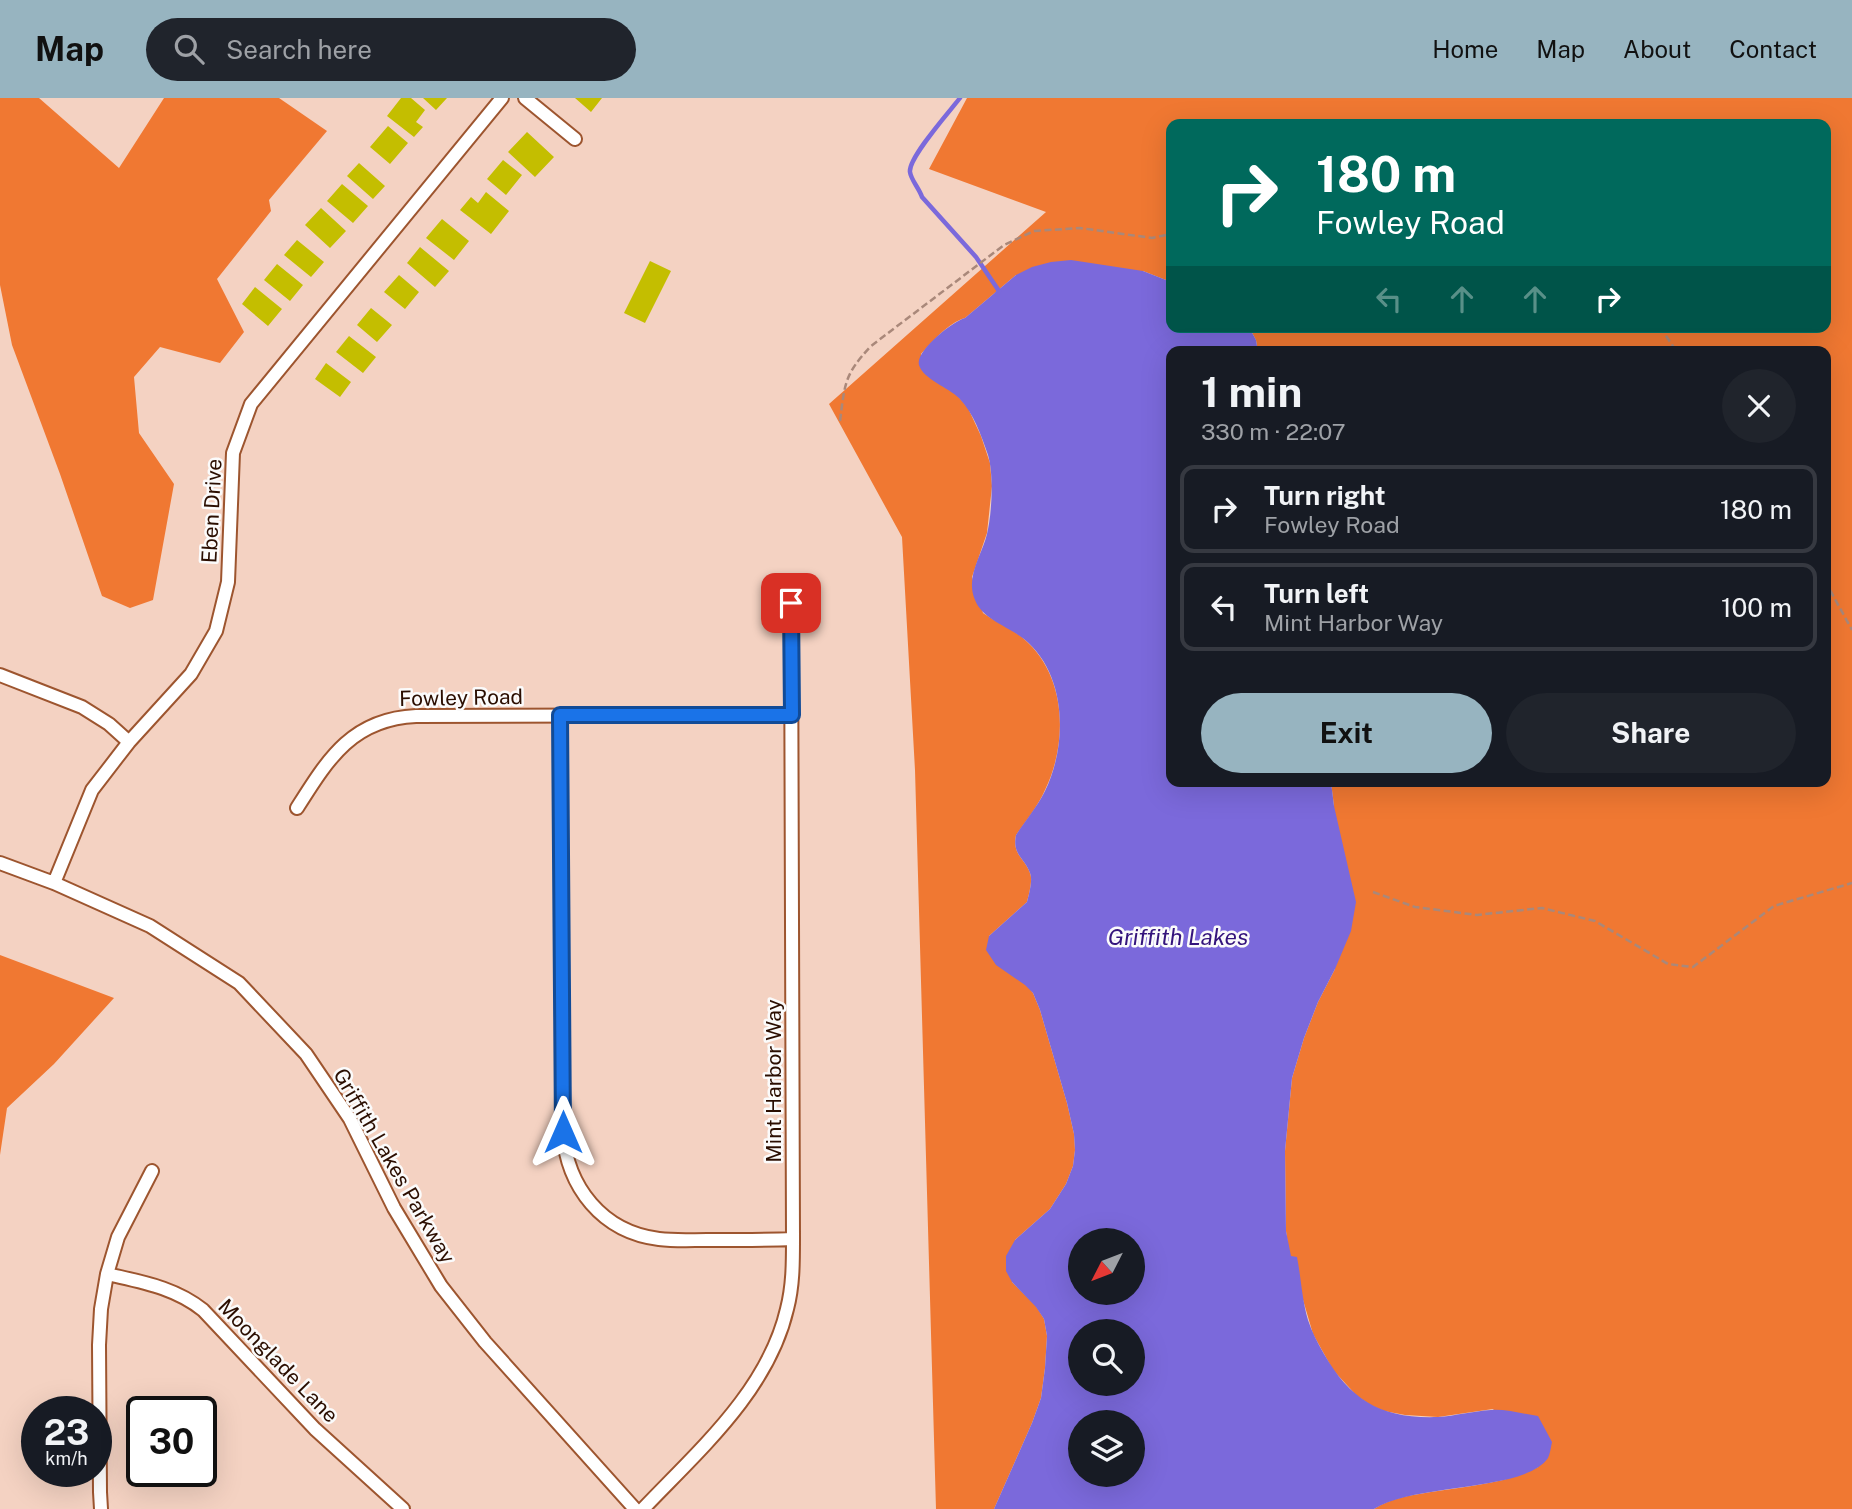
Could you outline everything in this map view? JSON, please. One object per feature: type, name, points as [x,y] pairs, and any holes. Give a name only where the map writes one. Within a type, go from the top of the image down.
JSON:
[{"type":"street","name":"Eben Drive","points":[[54,883],[92,790],[129,741],[191,674],[216,631],[228,582],[233,453],[251,404],[502,98]]},
{"type":"street","points":[[525,98],[575,139]]},
{"type":"street","name":"Mint Harbor Way","points":[[643,1509],[730,1416],[766,1363],[788,1308],[793,1275],[791,603]]},
{"type":"street","points":[[0,675],[82,707],[129,741]]},
{"type":"street","points":[[560,715],[563,1132],[572,1174],[586,1198],[601,1214],[619,1226],[645,1237],[673,1240],[793,1239]]},
{"type":"street","name":"Fowley Road","points":[[297,808],[335,752],[355,735],[378,723],[403,717],[792,715]]},
{"type":"street","name":"Griffith Lakes Parkway","points":[[0,863],[54,883],[150,926],[239,983],[306,1055],[350,1119],[394,1208],[441,1286],[485,1342],[635,1509]]},
{"type":"street","points":[[102,1509],[99,1345],[101,1309],[115,1247],[152,1171]]},
{"type":"street","name":"Moonglade Lane","points":[[107,1274],[169,1289],[203,1310],[315,1429],[403,1509]]},
{"type":"path","points":[[840,421],[845,383],[855,363],[872,346],[1004,245],[1034,231],[1080,228],[1152,238],[1166,235]]},
{"type":"path","points":[[1831,592],[1852,630]]},
{"type":"path","points":[[1373,892],[1415,907],[1477,915],[1542,908],[1595,921],[1668,964],[1693,967],[1774,906],[1852,883]]},
{"type":"shaded area","points":[[0,98],[39,98],[119,168],[164,98],[279,98],[327,131],[269,200],[271,211],[217,279],[244,332],[220,363],[160,347],[134,377],[139,433],[174,484],[153,600],[130,608],[102,596],[12,345],[0,285]]},
{"type":"shaded area","points":[[967,98],[1852,98],[1852,1509],[1374,1509],[1387,1502],[1416,1494],[1499,1481],[1538,1467],[1493,1409],[1438,1417],[1405,1415],[1384,1411],[1357,1396],[1333,1370],[1313,1334],[1289,1252],[1286,1231],[1285,1151],[1292,1078],[1318,1002],[1335,969],[1332,787],[1831,787],[1831,346],[1257,346],[1252,333],[1831,333],[1831,119],[1166,119],[1166,280],[1143,271],[1016,275],[965,318],[947,328],[921,354],[927,375],[957,395],[968,408],[990,463],[992,486],[987,533],[972,577],[983,613],[1015,632],[1038,654],[1056,691],[1059,711],[1060,731],[1052,772],[1039,802],[1016,835],[1017,852],[1031,876],[1027,902],[989,936],[1033,993],[1040,1010],[1067,1103],[1075,1150],[1073,1166],[1066,1184],[1050,1209],[1015,1240],[1012,1282],[1036,1306],[1044,1319],[1047,1336],[1045,1368],[1041,1398],[1032,1423],[994,1509],[936,1509],[915,770],[902,537],[829,404],[1046,212],[929,169]]},
{"type":"shaded area","points":[[0,955],[114,998],[54,1064],[7,1108],[0,1155]]},
{"type":"water","name":"Griffith Lakes","points":[[1071,260],[1143,271],[1166,280],[1166,333],[1252,333],[1256,340],[1257,346],[1166,346],[1166,787],[1332,787],[1356,902],[1351,931],[1318,1002],[1292,1078],[1285,1151],[1286,1231],[1291,1256],[1297,1257],[1308,1320],[1324,1354],[1345,1384],[1370,1404],[1384,1410],[1418,1417],[1497,1410],[1538,1416],[1552,1442],[1548,1458],[1536,1469],[1517,1477],[1414,1495],[1374,1509],[994,1509],[1041,1398],[1047,1336],[1044,1319],[1012,1282],[1006,1271],[1006,1256],[1015,1240],[1050,1209],[1066,1184],[1073,1166],[1075,1150],[1067,1103],[1033,993],[996,965],[986,950],[989,936],[1027,902],[1031,876],[1017,852],[1016,835],[1042,797],[1052,772],[1060,731],[1059,711],[1056,690],[1049,671],[1038,654],[1018,634],[984,613],[975,600],[972,591],[973,575],[987,534],[991,505],[992,483],[988,455],[964,404],[955,394],[921,370],[919,359],[944,330],[965,318],[1016,275],[1032,267]]},
{"type":"building","points":[[401,98],[411,98],[425,110],[416,122],[423,127],[414,137],[387,116]]},
{"type":"building","points":[[423,98],[447,98],[436,110]]},
{"type":"building","points":[[575,98],[602,98],[591,112]]},
{"type":"building","points":[[388,126],[408,143],[390,164],[370,147]]},
{"type":"building","points":[[527,132],[554,157],[535,177],[508,152]]},
{"type":"building","points":[[503,160],[522,175],[506,195],[487,179]]},
{"type":"building","points":[[359,163],[385,186],[373,199],[347,176]]},
{"type":"building","points":[[342,184],[368,206],[353,223],[327,201]]},
{"type":"building","points":[[486,192],[509,211],[491,234],[460,210],[471,197],[478,203]]},
{"type":"building","points":[[321,208],[346,231],[330,248],[305,225]]},
{"type":"building","points":[[442,219],[469,241],[454,260],[426,238]]},
{"type":"building","points":[[297,240],[324,262],[311,277],[284,255]]},
{"type":"building","points":[[420,247],[449,271],[435,287],[407,263]]},
{"type":"building","points":[[650,261],[671,271],[645,323],[624,313]]},
{"type":"building","points":[[277,264],[303,285],[290,301],[264,280]]},
{"type":"building","points":[[399,275],[419,292],[405,309],[384,292]]},
{"type":"building","points":[[255,287],[282,309],[268,326],[242,304]]},
{"type":"building","points":[[371,308],[392,325],[377,342],[357,325]]},
{"type":"building","points":[[349,336],[376,357],[363,373],[336,352]]},
{"type":"building","points":[[326,363],[351,382],[340,397],[315,379]]},
{"type":"waterway","points":[[960,98],[922,146],[910,172],[922,197],[976,257],[999,291],[997,294]]},
{"type":"route","points":[[563,1132],[560,715],[792,715],[791,603]]}]
